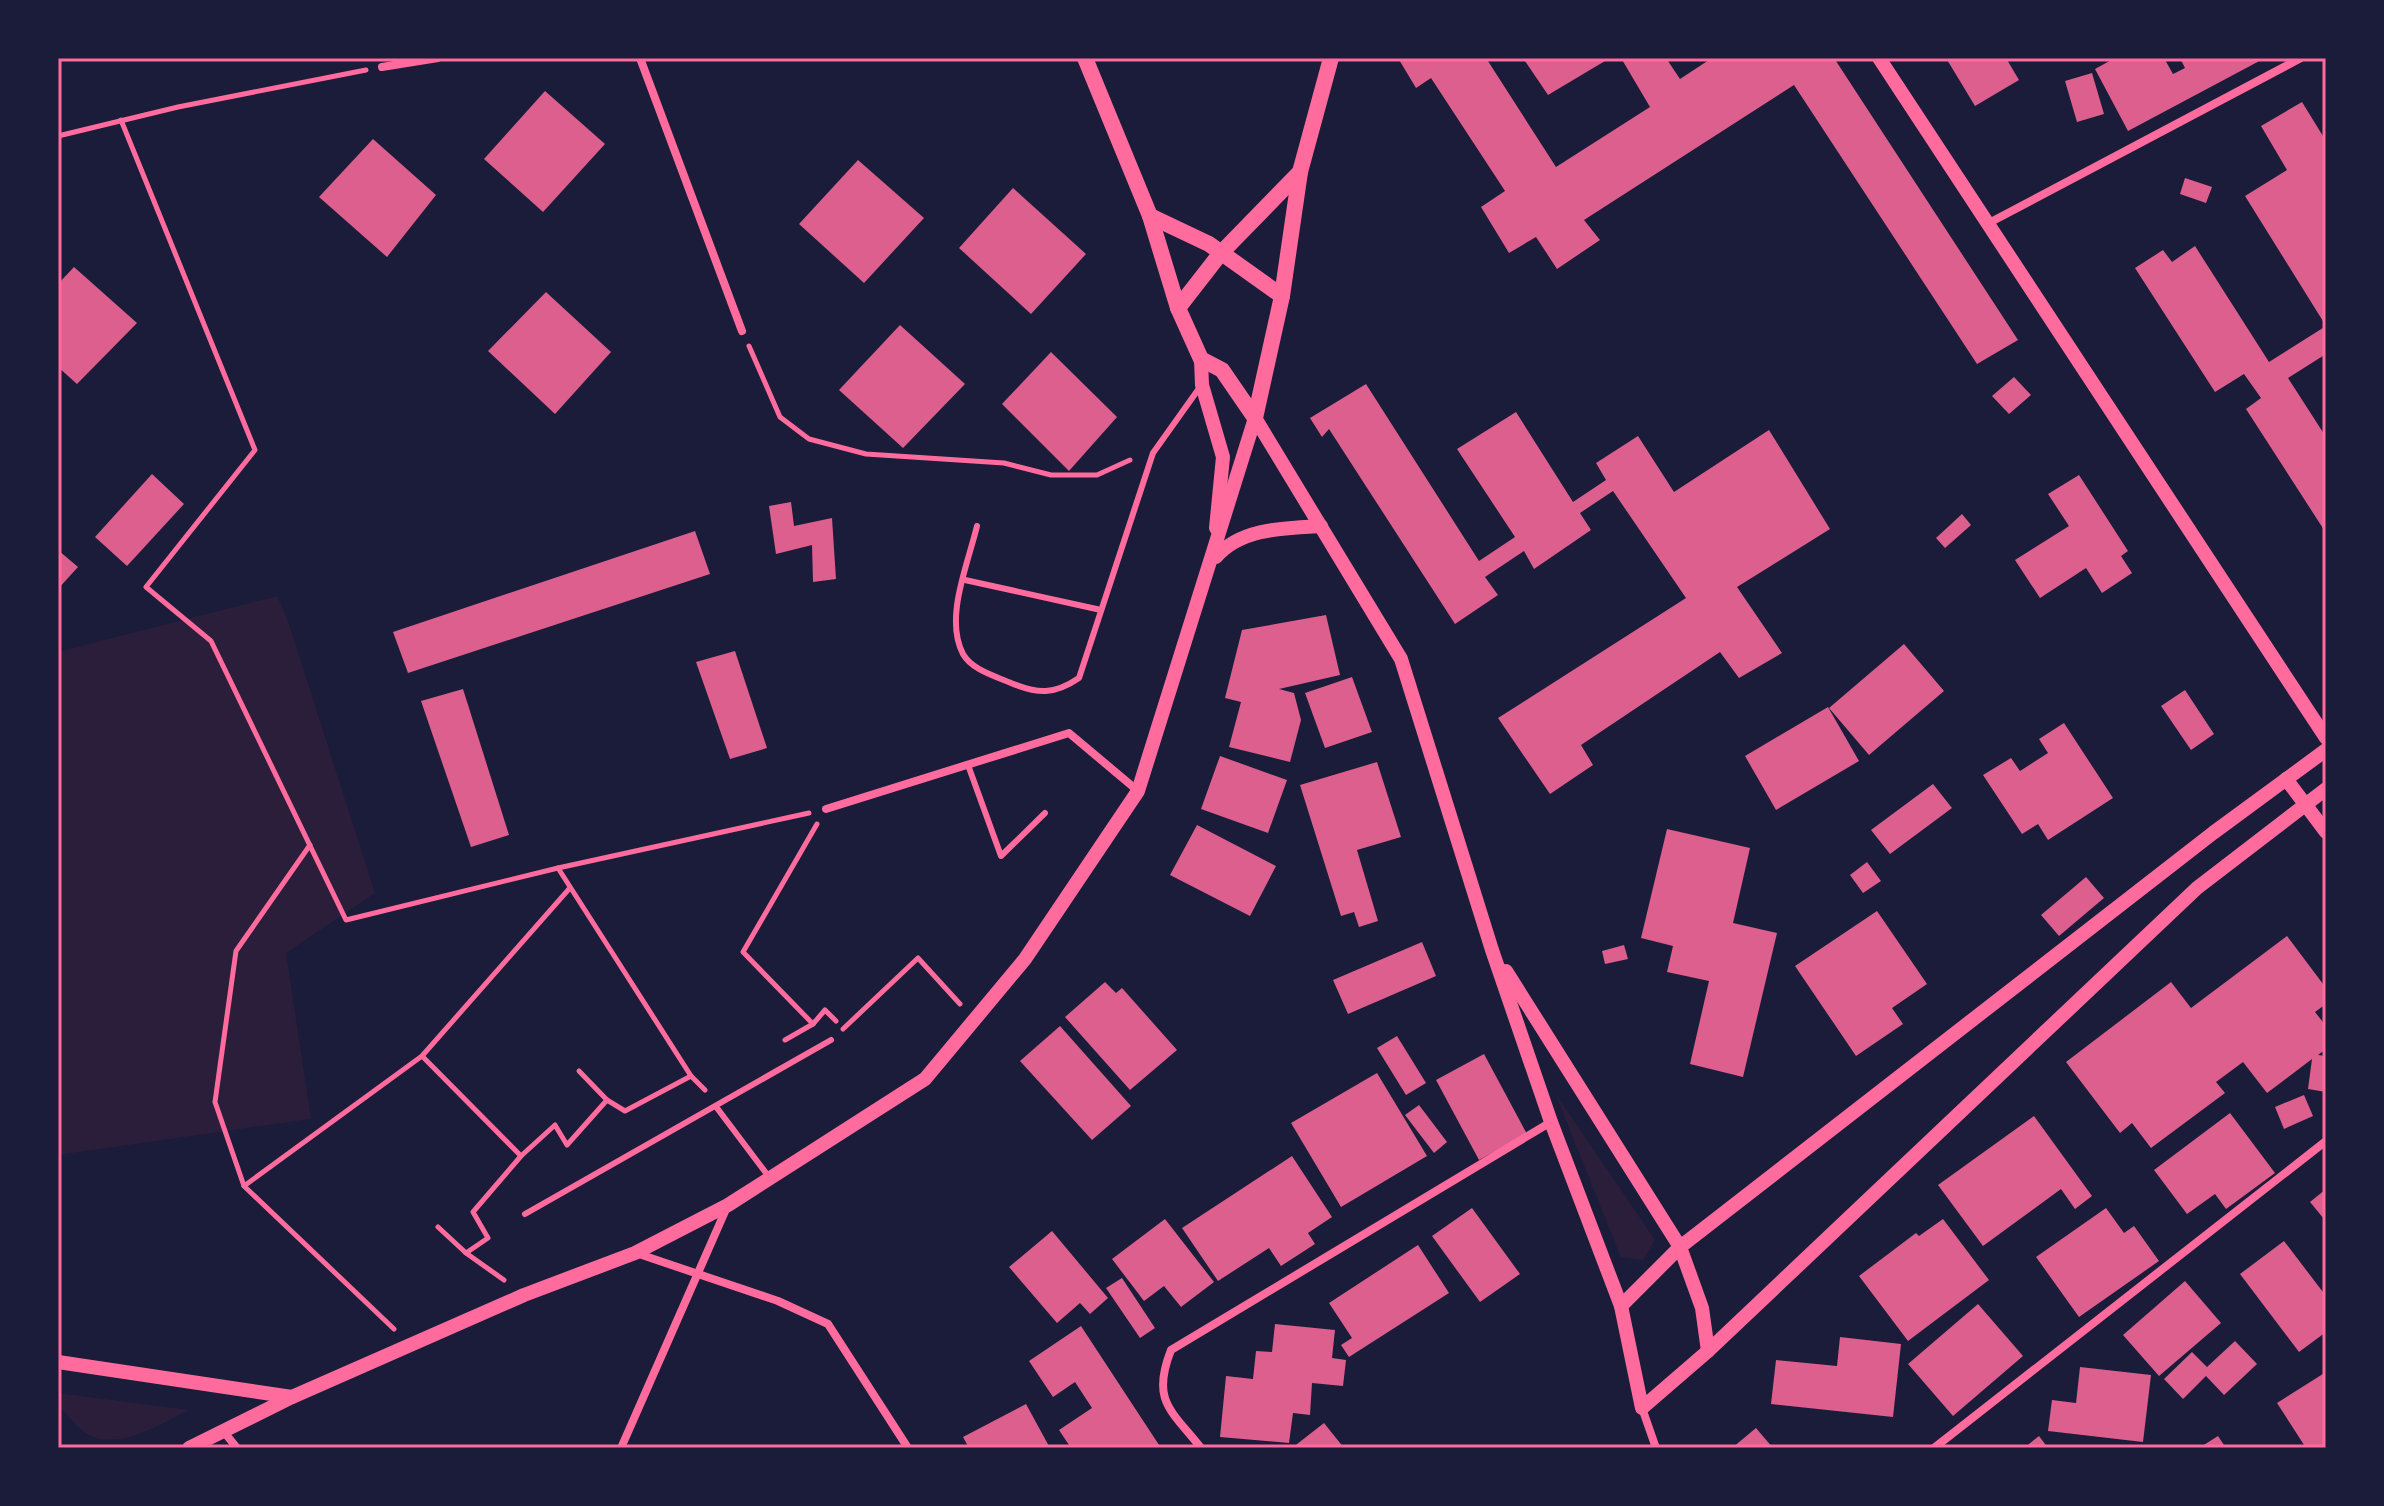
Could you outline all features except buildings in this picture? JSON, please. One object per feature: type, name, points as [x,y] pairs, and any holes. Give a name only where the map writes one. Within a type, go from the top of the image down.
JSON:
[{"type":"main road","points":[[1085,58],[1150,216],[1178,308],[1201,359],[1222,370],[1255,418]]},
{"type":"main road","points":[[1255,418],[1282,296],[1300,172],[1331,58]]},
{"type":"main road","points":[[1178,308],[1220,254],[1300,172]]},
{"type":"main road","points":[[1150,216],[1209,244],[1282,296]]},
{"type":"street","points":[[382,67],[438,58]]},
{"type":"street","points":[[640,58],[742,331]]},
{"type":"street","points":[[1879,58],[2326,738]]},
{"type":"street","points":[[1987,224],[2301,58]]},
{"type":"street","points":[[1201,359],[1202,385],[1223,457],[1213,560]]},
{"type":"street","points":[[1255,418],[1401,659],[1492,950],[1551,1122],[1621,1306],[1642,1408],[1656,1448]]},
{"type":"street","points":[[189,1448],[292,1397],[412,1347],[524,1295],[635,1253],[728,1205],[925,1079],[1025,959],[1138,791],[1213,560],[1255,418]]},
{"type":"street","points":[[1213,560],[1232,542],[1256,533],[1321,526]]},
{"type":"street","points":[[826,809],[1069,733],[1138,791]]},
{"type":"street","points":[[1621,1306],[1680,1247],[2326,750]]},
{"type":"street","points":[[2286,779],[2326,832]]},
{"type":"street","points":[[1642,1408],[1708,1351],[2197,888],[2326,789]]},
{"type":"street","points":[[1492,950],[1680,1247],[1702,1308],[1708,1351]]},
{"type":"street","points":[[1201,1448],[1164,1401],[1161,1376],[1171,1350],[1551,1122]]},
{"type":"street","points":[[1934,1448],[2326,1141]]},
{"type":"street","points":[[621,1448],[728,1205]]},
{"type":"street","points":[[635,1253],[700,1272],[778,1301],[828,1324],[908,1448]]},
{"type":"street","points":[[58,1362],[292,1397]]},
{"type":"street","points":[[224,1432],[237,1448]]},
{"type":"lane","points":[[977,526],[954,625],[964,656],[980,670],[1037,693],[1061,690],[1079,678],[1153,453],[1202,385]]},
{"type":"lane","points":[[965,580],[1101,610]]},
{"type":"lane","points":[[968,765],[1001,856],[1045,813]]},
{"type":"lane","points":[[525,1214],[717,1108],[831,1040]]},
{"type":"lane","points":[[717,1108],[769,1177]]},
{"type":"path","points":[[58,136],[121,120],[382,67]]},
{"type":"path","points":[[121,120],[255,450],[146,587],[211,641],[346,920],[558,868],[826,809]]},
{"type":"path","points":[[742,331],[780,417],[809,439],[866,454],[1004,463],[1051,475],[1097,475],[1153,453]]},
{"type":"path","points":[[813,1024],[743,952],[826,809]]},
{"type":"path","points":[[310,845],[236,951],[215,1102],[244,1186],[412,1347]]},
{"type":"path","points":[[558,868],[691,1076],[704,1088],[717,1108]]},
{"type":"path","points":[[244,1186],[422,1056],[569,889]]},
{"type":"path","points":[[772,1048],[813,1024],[825,1010],[843,1029],[918,958],[975,1019]]},
{"type":"path","points":[[422,1056],[521,1156]]},
{"type":"path","points":[[579,1071],[607,1100],[625,1111],[691,1076]]},
{"type":"path","points":[[704,1088],[718,1080]]},
{"type":"path","points":[[466,1253],[488,1238],[473,1212],[521,1156],[555,1125],[567,1145],[607,1100]]},
{"type":"path","points":[[438,1227],[466,1253],[524,1295]]},
{"type":"shaded area","points":[[277,596],[287,618],[375,893],[286,953],[311,1119],[58,1155],[58,652]]},
{"type":"shaded area","points":[[1555,1093],[1655,1240],[1643,1260],[1621,1257]]},
{"type":"shaded area","points":[[58,1393],[189,1410],[127,1438],[101,1439],[76,1425],[58,1404]]}]
